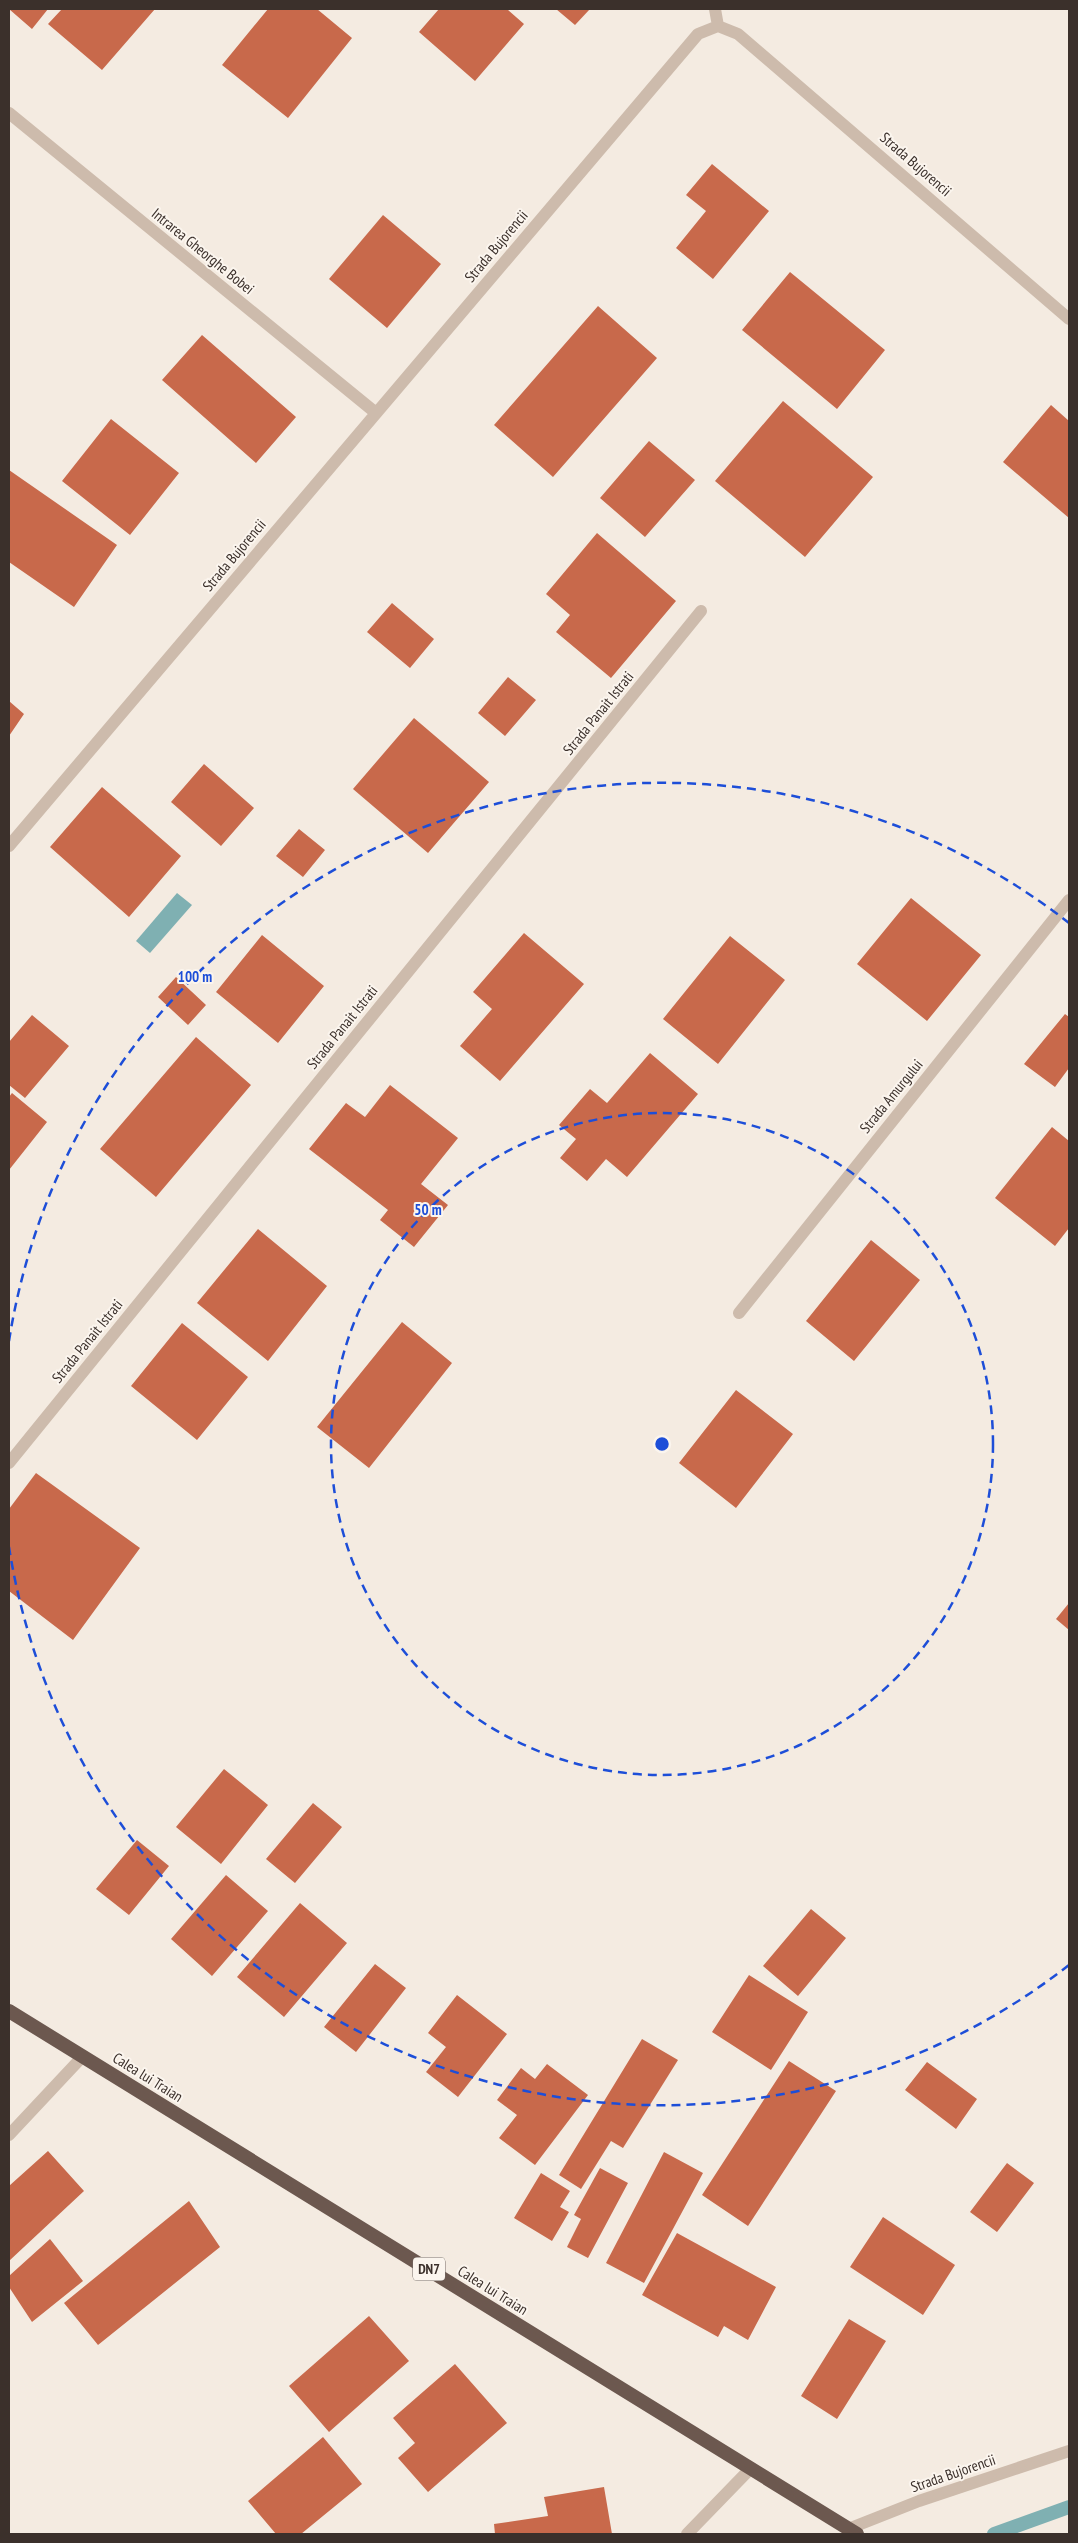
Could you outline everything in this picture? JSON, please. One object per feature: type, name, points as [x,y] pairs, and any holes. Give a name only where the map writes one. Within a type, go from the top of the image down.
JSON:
[{"type":"highway","name":"Calea lui Traian","points":[[9,2011],[852,2532]]},
{"type":"street","points":[[716,9],[718,26]]},
{"type":"street","name":"Strada Bujorencii","points":[[9,846],[698,34],[718,26],[738,34],[780,68],[1069,320]]},
{"type":"street","name":"Intrarea Gheorghe Bobei","points":[[9,113],[376,413]]},
{"type":"street","name":"Strada Panait Istrati","points":[[9,1464],[701,611]]},
{"type":"street","name":"Strada Amurgului","points":[[739,1313],[1069,900]]},
{"type":"street","points":[[9,2135],[83,2056]]},
{"type":"street","name":"Strada Bujorencii","points":[[852,2532],[920,2501],[1069,2451]]},
{"type":"street","points":[[687,2534],[751,2468]]},
{"type":"water","points":[[177,893],[192,905],[150,953],[136,941]]},
{"type":"building","points":[[9,9],[48,9],[32,29]]},
{"type":"building","points":[[62,9],[155,9],[102,70],[48,24]]},
{"type":"building","points":[[268,9],[317,9],[352,38],[288,118],[222,65]]},
{"type":"building","points":[[439,9],[507,9],[524,24],[475,81],[419,32]]},
{"type":"building","points":[[556,9],[590,9],[575,25]]},
{"type":"building","points":[[712,164],[769,211],[713,279],[676,248],[706,211],[686,195]]},
{"type":"building","points":[[383,215],[441,264],[387,328],[329,279]]},
{"type":"building","points":[[790,272],[885,350],[837,409],[742,330]]},
{"type":"building","points":[[598,306],[657,358],[553,477],[494,425]]},
{"type":"building","points":[[202,335],[296,417],[256,463],[162,380]]},
{"type":"building","points":[[783,401],[873,477],[805,557],[715,481]]},
{"type":"building","points":[[1051,405],[1069,421],[1069,518],[1003,462]]},
{"type":"building","points":[[111,419],[179,473],[130,535],[62,481]]},
{"type":"building","points":[[649,441],[695,480],[645,537],[600,498]]},
{"type":"building","points":[[9,470],[117,545],[74,607],[9,562]]},
{"type":"building","points":[[597,533],[676,601],[611,678],[556,632],[570,615],[546,594]]},
{"type":"building","points":[[392,603],[434,639],[410,668],[367,632]]},
{"type":"building","points":[[508,677],[536,700],[505,736],[478,713]]},
{"type":"building","points":[[9,701],[24,714],[9,736]]},
{"type":"building","points":[[414,718],[489,782],[428,853],[353,789]]},
{"type":"building","points":[[204,764],[254,808],[221,846],[171,802]]},
{"type":"building","points":[[102,787],[181,856],[129,917],[50,847]]},
{"type":"building","points":[[299,829],[325,850],[303,877],[276,856]]},
{"type":"building","points":[[911,898],[981,955],[927,1021],[857,964]]},
{"type":"building","points":[[524,933],[584,984],[500,1081],[460,1046],[492,1009],[473,992]]},
{"type":"building","points":[[262,935],[324,986],[278,1043],[216,992]]},
{"type":"building","points":[[730,936],[785,980],[718,1064],[663,1019]]},
{"type":"building","points":[[176,977],[206,1005],[188,1025],[158,997]]},
{"type":"building","points":[[1065,1014],[1069,1017],[1069,1068],[1055,1087],[1024,1064]]},
{"type":"building","points":[[32,1015],[69,1046],[25,1098],[9,1085],[9,1042]]},
{"type":"building","points":[[196,1037],[251,1085],[156,1197],[100,1149]]},
{"type":"building","points":[[650,1053],[698,1094],[627,1177],[606,1159],[587,1181],[560,1158],[576,1139],[559,1125],[590,1089],[607,1103]]},
{"type":"building","points":[[390,1085],[458,1138],[421,1184],[448,1205],[414,1247],[380,1220],[388,1210],[309,1149],[346,1103],[365,1117]]},
{"type":"building","points":[[12,1093],[47,1122],[9,1170],[9,1097]]},
{"type":"building","points":[[1052,1127],[1069,1141],[1069,1228],[1055,1246],[995,1198]]},
{"type":"building","points":[[258,1229],[327,1286],[268,1361],[197,1303]]},
{"type":"building","points":[[871,1240],[920,1280],[854,1361],[806,1321]]},
{"type":"building","points":[[402,1322],[452,1363],[369,1468],[317,1427]]},
{"type":"building","points":[[182,1323],[248,1377],[197,1440],[131,1386]]},
{"type":"building","points":[[736,1390],[793,1434],[736,1508],[679,1463]]},
{"type":"building","points":[[36,1473],[140,1548],[73,1640],[9,1591],[9,1509]]},
{"type":"building","points":[[1069,1603],[1069,1630],[1056,1619]]},
{"type":"building","points":[[224,1769],[268,1805],[221,1864],[176,1827]]},
{"type":"building","points":[[313,1803],[342,1827],[295,1883],[266,1859]]},
{"type":"building","points":[[137,1840],[169,1866],[129,1915],[96,1889]]},
{"type":"building","points":[[226,1875],[268,1911],[212,1976],[171,1939]]},
{"type":"building","points":[[300,1903],[347,1943],[284,2017],[237,1977]]},
{"type":"building","points":[[811,1909],[846,1938],[798,1996],[763,1966]]},
{"type":"building","points":[[375,1964],[406,1988],[356,2052],[324,2027]]},
{"type":"building","points":[[749,1975],[808,2012],[771,2070],[712,2032]]},
{"type":"building","points":[[457,1995],[507,2034],[458,2097],[426,2072],[446,2047],[428,2033]]},
{"type":"building","points":[[642,2039],[678,2060],[623,2148],[611,2141],[581,2189],[559,2175]]},
{"type":"building","points":[[789,2061],[836,2091],[748,2226],[702,2195]]},
{"type":"building","points":[[927,2062],[977,2099],[956,2129],[905,2090]]},
{"type":"building","points":[[547,2064],[588,2095],[535,2165],[499,2138],[517,2115],[497,2100],[521,2068],[535,2079]]},
{"type":"building","points":[[48,2151],[84,2191],[9,2261],[9,2186]]},
{"type":"building","points":[[664,2152],[703,2173],[644,2283],[606,2263]]},
{"type":"building","points":[[1007,2163],[1034,2183],[997,2232],[970,2212]]},
{"type":"building","points":[[600,2168],[628,2183],[588,2258],[567,2247],[581,2219],[574,2215]]},
{"type":"building","points":[[541,2173],[570,2191],[560,2207],[569,2212],[552,2241],[514,2218]]},
{"type":"building","points":[[189,2201],[220,2247],[98,2345],[64,2303]]},
{"type":"building","points":[[883,2217],[955,2265],[923,2315],[850,2267]]},
{"type":"building","points":[[677,2233],[776,2287],[748,2340],[724,2326],[718,2337],[642,2295]]},
{"type":"building","points":[[50,2239],[83,2281],[32,2322],[9,2287],[9,2276]]},
{"type":"building","points":[[369,2316],[409,2361],[329,2432],[289,2386]]},
{"type":"building","points":[[849,2319],[886,2341],[837,2419],[801,2396]]},
{"type":"building","points":[[455,2364],[507,2423],[428,2492],[398,2458],[415,2443],[393,2418]]},
{"type":"building","points":[[323,2437],[362,2484],[301,2534],[276,2534],[248,2501]]},
{"type":"building","points":[[604,2487],[612,2534],[495,2534],[494,2524],[548,2516],[544,2497]]},
{"type":"waterway","points":[[994,2534],[1069,2507]]}]
